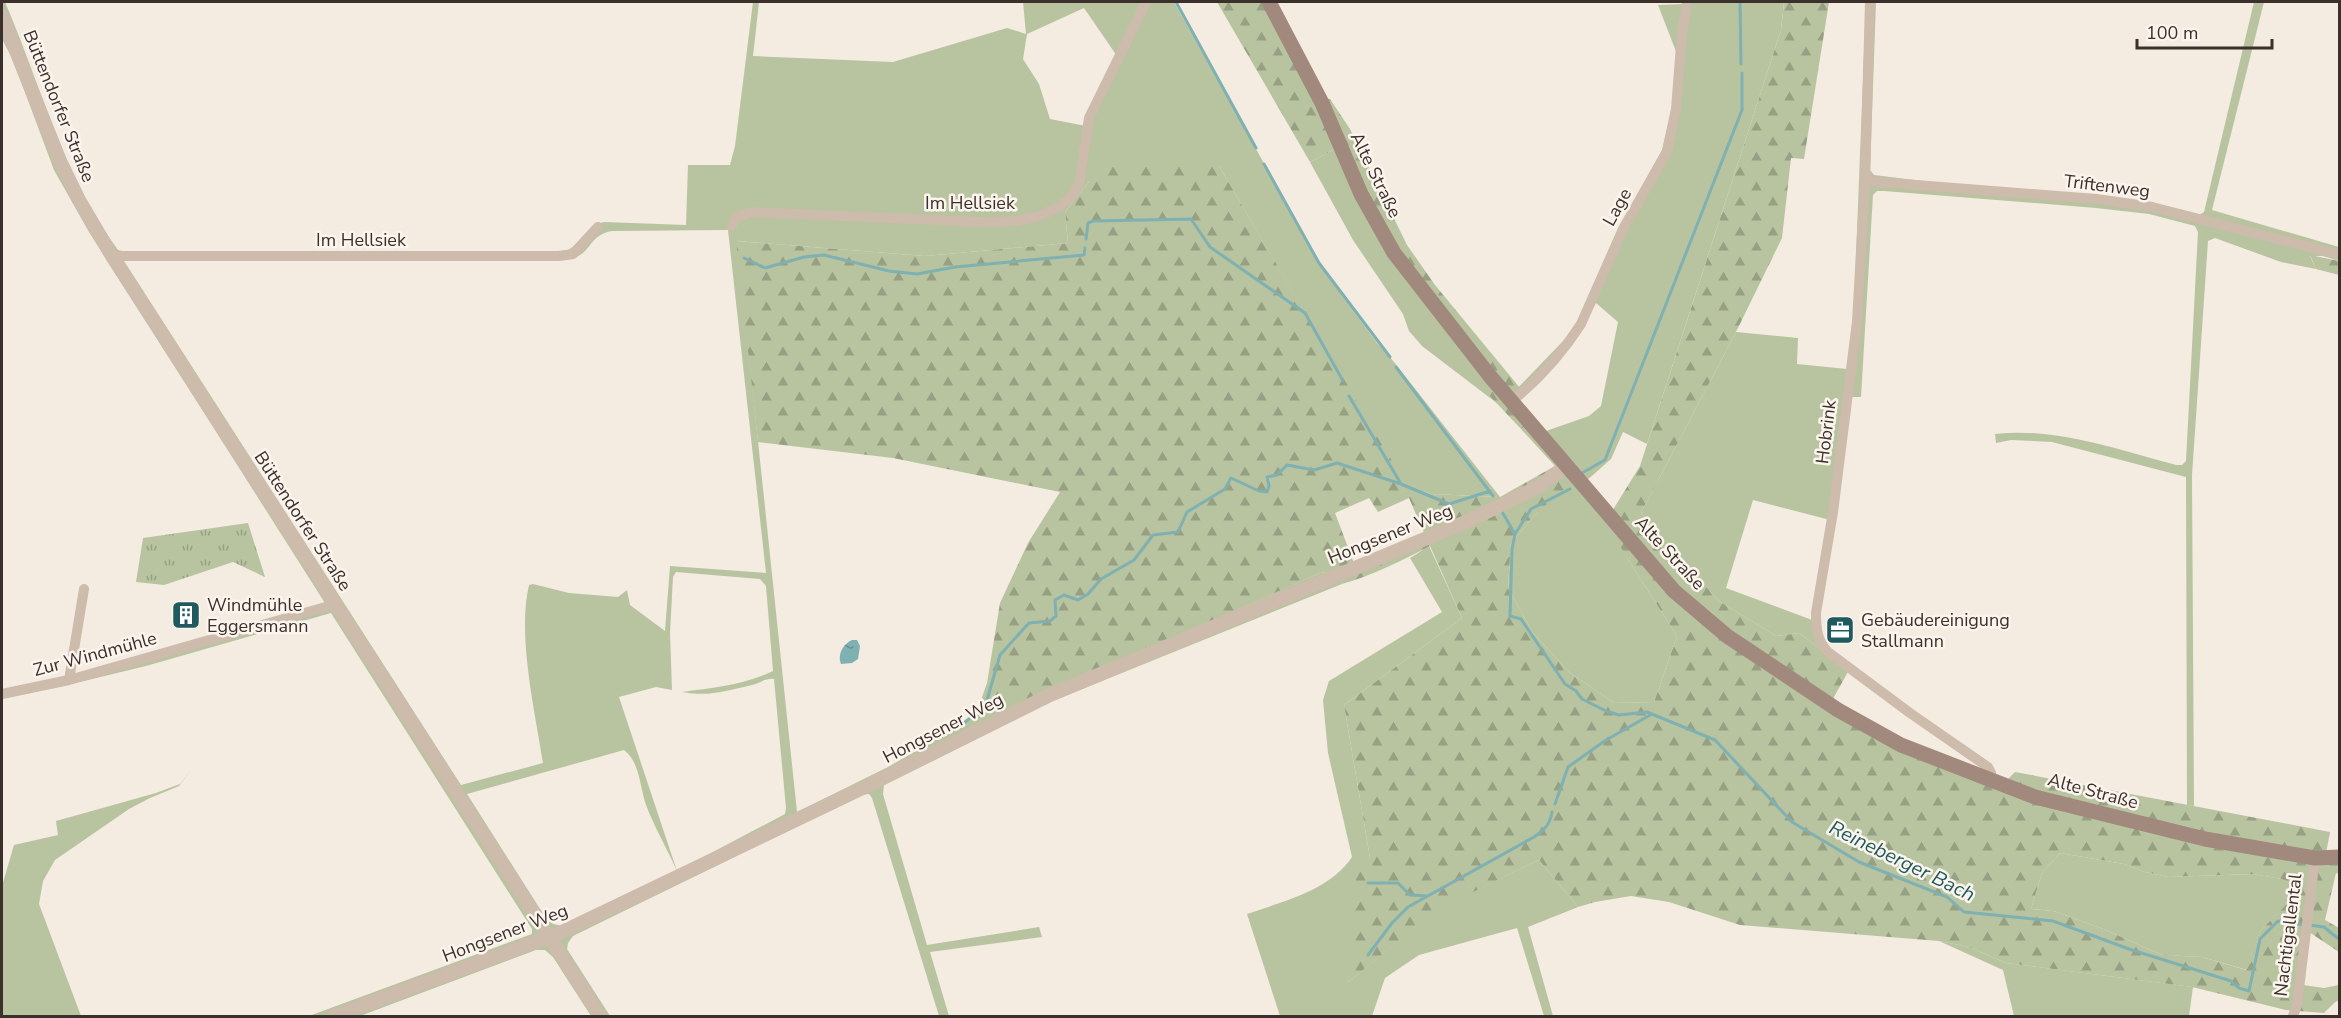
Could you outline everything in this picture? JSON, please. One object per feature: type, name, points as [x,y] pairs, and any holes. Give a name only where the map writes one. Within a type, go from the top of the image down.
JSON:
[{"type":"main road","name":"Alte Straße","points":[[1269,2],[1317,94],[1361,194],[1394,253],[1512,401],[1674,591],[1727,636],[1838,710],[1901,745],[2035,796],[2205,839],[2315,858],[2340,857]]},
{"type":"street","name":"Im Hellsiek","points":[[732,226],[736,217],[753,212],[983,222],[1017,221],[1039,216],[1059,207],[1080,185],[1089,118],[1146,2]]},
{"type":"street","name":"Lage","points":[[1512,401],[1529,387],[1572,338],[1581,324],[1623,230],[1667,152],[1676,110],[1682,33],[1687,2]]},
{"type":"street","name":"Hobrink","points":[[1870,2],[1865,181],[1857,322],[1816,626],[1821,645],[1828,652],[1910,714],[1988,766],[1991,773],[1989,779]]},
{"type":"street","name":"Büttendorfer Straße","points":[[4,22],[60,161],[79,200],[112,256],[600,1017]]},
{"type":"street","name":"Triftenweg","points":[[1865,181],[2096,199],[2152,207],[2340,255]]},
{"type":"street","name":"Im Hellsiek","points":[[112,256],[559,256],[573,254],[598,227]]},
{"type":"street","name":"Hongsener Weg","points":[[334,1017],[550,937],[873,783],[1050,695],[1174,641],[1468,521],[1538,487],[1566,466]]},
{"type":"street","points":[[69,680],[84,589]]},
{"type":"street","name":"Zur Windmühle","points":[[2,694],[69,680],[336,604]]},
{"type":"street","name":"Nachtigallental","points":[[2293,1017],[2297,1005],[2315,858]]},
{"type":"green space","points":[[2,2],[5,2],[77,183],[93,213],[118,250],[132,253],[560,253],[573,247],[591,229],[604,222],[686,225],[688,165],[730,165],[735,146],[753,2],[759,2],[753,56],[893,62],[1007,28],[1026,34],[1023,2],[1174,2],[1324,271],[1377,343],[1500,497],[1430,494],[1404,483],[1219,166],[1089,182],[1065,212],[1068,243],[925,256],[737,241],[797,812],[888,767],[975,717],[986,719],[1320,573],[1339,570],[1342,584],[1050,702],[884,785],[883,794],[927,945],[1039,927],[1042,937],[930,952],[949,1016],[939,1016],[869,794],[861,795],[573,936],[567,949],[610,1016],[591,1016],[553,957],[545,950],[536,950],[360,1016],[309,1016],[532,934],[532,929],[331,613],[146,666],[63,686],[325,603],[89,232],[54,170],[13,60],[2,39]],"holes":[[[1084,8],[1117,56],[1086,126],[1050,119],[1039,84],[1023,59],[1027,34]],[[728,230],[766,573],[670,566],[665,631],[630,605],[627,590],[618,597],[569,593],[529,585],[526,605],[526,650],[543,763],[461,785],[124,261],[572,258],[583,253],[598,236],[612,231]],[[676,572],[760,579],[766,586],[773,671],[740,683],[682,692],[717,693],[774,679],[785,814],[677,871],[619,697],[656,687],[672,690],[670,633],[673,577]],[[624,750],[633,760],[648,811],[677,871],[562,926],[553,924],[540,909],[467,794]]]},
{"type":"green space","points":[[1217,2],[1263,2],[1318,102],[1330,99],[1350,129],[1407,245],[1435,285],[1520,388],[1511,395],[1533,422],[1521,429],[1487,393],[1501,380],[1397,251],[1343,145],[1310,162]]},
{"type":"green space","points":[[1686,2],[1784,2],[1781,30],[1647,444],[1623,432],[1611,459],[1585,482],[1611,515],[1627,558],[1677,636],[1654,702],[1614,703],[1569,672],[1533,633],[1508,588],[1511,543],[1537,513],[1555,466],[1521,429],[1532,422],[1511,395],[1567,337],[1578,320],[1619,227],[1662,150],[1672,107],[1677,54],[1658,5],[1685,4]],"holes":[[[1596,303],[1618,322],[1601,406],[1589,416],[1546,431],[1520,400],[1553,368]]]},
{"type":"green space","points":[[1784,2],[1829,2],[1804,159],[1791,158],[1782,238],[1736,332],[1641,513],[1719,601],[1776,636],[1799,633],[1849,670],[1829,706],[2002,785],[2015,772],[2330,832],[2324,864],[2339,863],[2340,874],[2336,873],[2325,920],[2339,928],[2339,952],[2309,932],[2303,985],[2324,988],[2339,985],[2339,1000],[2324,1013],[2286,1010],[2192,987],[2006,963],[1969,947],[1939,941],[1740,925],[1669,902],[1631,896],[1578,907],[1539,860],[1440,908],[1347,983],[1357,866],[1370,858],[1344,705],[1462,618],[1430,546],[1376,572],[1342,584],[1339,570],[1320,573],[986,720],[975,717],[987,683],[1000,603],[1028,543],[1060,492],[893,458],[758,442],[736,241],[925,256],[1068,243],[1065,212],[1089,182],[1111,167],[1219,166],[1405,483],[1430,494],[1500,497],[1555,466],[1569,485],[1537,513],[1511,543],[1508,588],[1533,633],[1569,672],[1614,703],[1654,702],[1677,636],[1606,521],[1640,466],[1781,30]],"holes":[[[1369,498],[1378,512],[1409,498],[1425,535],[1355,566],[1335,513]],[[2060,853],[2124,864],[2168,877],[2253,874],[2282,879],[2301,890],[2260,931],[2246,970],[2202,957],[2162,955],[2106,930],[2054,911],[2031,909],[2042,873]]]},
{"type":"green space","points":[[1866,2],[1876,2],[1870,170],[1874,175],[2199,215],[2204,212],[2254,2],[2264,2],[2212,210],[2339,247],[2339,261],[2323,256],[2310,256],[2316,269],[2281,262],[2215,238],[2208,241],[2192,475],[2194,806],[2187,805],[2186,477],[2052,442],[2011,440],[1996,443],[1995,434],[2041,434],[2064,437],[2176,465],[2182,465],[2186,461],[2198,232],[2195,226],[2149,214],[2096,208],[1884,191],[1877,191],[1873,195],[1861,397],[1851,397],[1834,521],[1753,500],[1726,588],[1820,623],[1824,643],[1849,670],[1799,633],[1776,636],[1719,601],[1641,513],[1736,332],[1798,338],[1797,364],[1847,369],[1854,307]]},
{"type":"green space","points":[[1343,145],[1377,216],[1501,380],[1488,393],[1498,404],[1422,346],[1409,331],[1403,314],[1353,240],[1310,162]]},
{"type":"green space","points":[[2310,255],[2339,261],[2339,275],[2316,269]]},
{"type":"green space","points":[[248,523],[265,577],[233,562],[164,585],[136,582],[143,538]]},
{"type":"green space","points":[[1429,546],[1462,618],[1344,705],[1370,858],[1347,983],[1440,907],[1539,860],[1578,907],[1528,927],[1553,1016],[1544,1016],[1517,928],[1419,955],[1385,978],[1372,1016],[1280,1016],[1247,914],[1318,887],[1342,869],[1352,857],[1328,753],[1323,700],[1329,681],[1442,612],[1410,558]]},
{"type":"green space","points":[[191,770],[179,786],[129,809],[55,860],[43,881],[39,904],[81,1016],[2,1016],[2,886],[14,845],[58,835],[56,821],[180,784]]},
{"type":"green space","points":[[2060,853],[2124,864],[2168,877],[2253,874],[2282,879],[2302,890],[2260,931],[2247,970],[2202,957],[2162,955],[2106,930],[2054,911],[2031,909],[2042,873]]},
{"type":"green space","points":[[1939,941],[1969,947],[2006,963],[2193,987],[2189,1016],[2014,1016],[2003,970]]},
{"type":"water","points":[[852,640],[857,640],[860,646],[858,659],[852,663],[841,664],[842,650]]},
{"type":"waterway","name":"Reineberger Bach","points":[[1176,2],[1256,148]]},
{"type":"waterway","points":[[1740,2],[1741,64]]},
{"type":"waterway","points":[[1582,473],[1605,460],[1742,110],[1742,73]]},
{"type":"waterway","name":"Reineberger Bach","points":[[1264,164],[1319,263],[1390,357]]},
{"type":"waterway","points":[[1086,239],[1088,223],[1093,221],[1191,219],[1210,247],[1305,313],[1343,381]]},
{"type":"waterway","points":[[744,258],[765,268],[804,257],[824,255],[889,271],[917,274],[955,267],[1084,255],[1085,248]]},
{"type":"waterway","name":"Reineberger Bach","points":[[1396,367],[1493,496]]},
{"type":"waterway","points":[[1349,396],[1401,484],[1449,504],[1490,491]]},
{"type":"waterway","points":[[965,722],[985,707],[1000,655],[1029,623],[1050,621],[1056,616],[1055,600],[1064,595],[1078,600],[1088,594],[1101,579],[1134,560],[1153,535],[1178,532],[1187,512],[1225,489],[1231,478],[1259,491],[1267,492],[1269,486],[1267,477],[1277,475],[1287,465],[1314,470],[1337,463],[1401,484]]},
{"type":"waterway","points":[[1515,534],[1531,509],[1570,489]]},
{"type":"waterway","name":"Reineberger Bach","points":[[1501,510],[1515,534],[1512,549],[1510,616],[1521,619],[1565,684],[1576,691],[1582,699],[1606,711],[1619,715],[1647,712],[1715,740],[1792,822],[1859,862],[1947,897],[1964,912],[2053,921],[2129,949],[2231,981],[2239,988],[2249,991],[2260,939],[2278,921],[2324,927],[2340,940]]},
{"type":"waterway","points":[[1555,804],[1568,767],[1606,740],[1652,714]]},
{"type":"waterway","points":[[1368,955],[1392,923],[1408,907],[1534,837],[1546,827],[1552,812]]},
{"type":"waterway","points":[[1368,883],[1398,883],[1410,895],[1427,896]]},
{"type":"place","name":"Windmühle Eggersmann","points":[[186,615]]},
{"type":"place","name":"Gebäudereinigung Stallmann","points":[[1840,630]]}]
